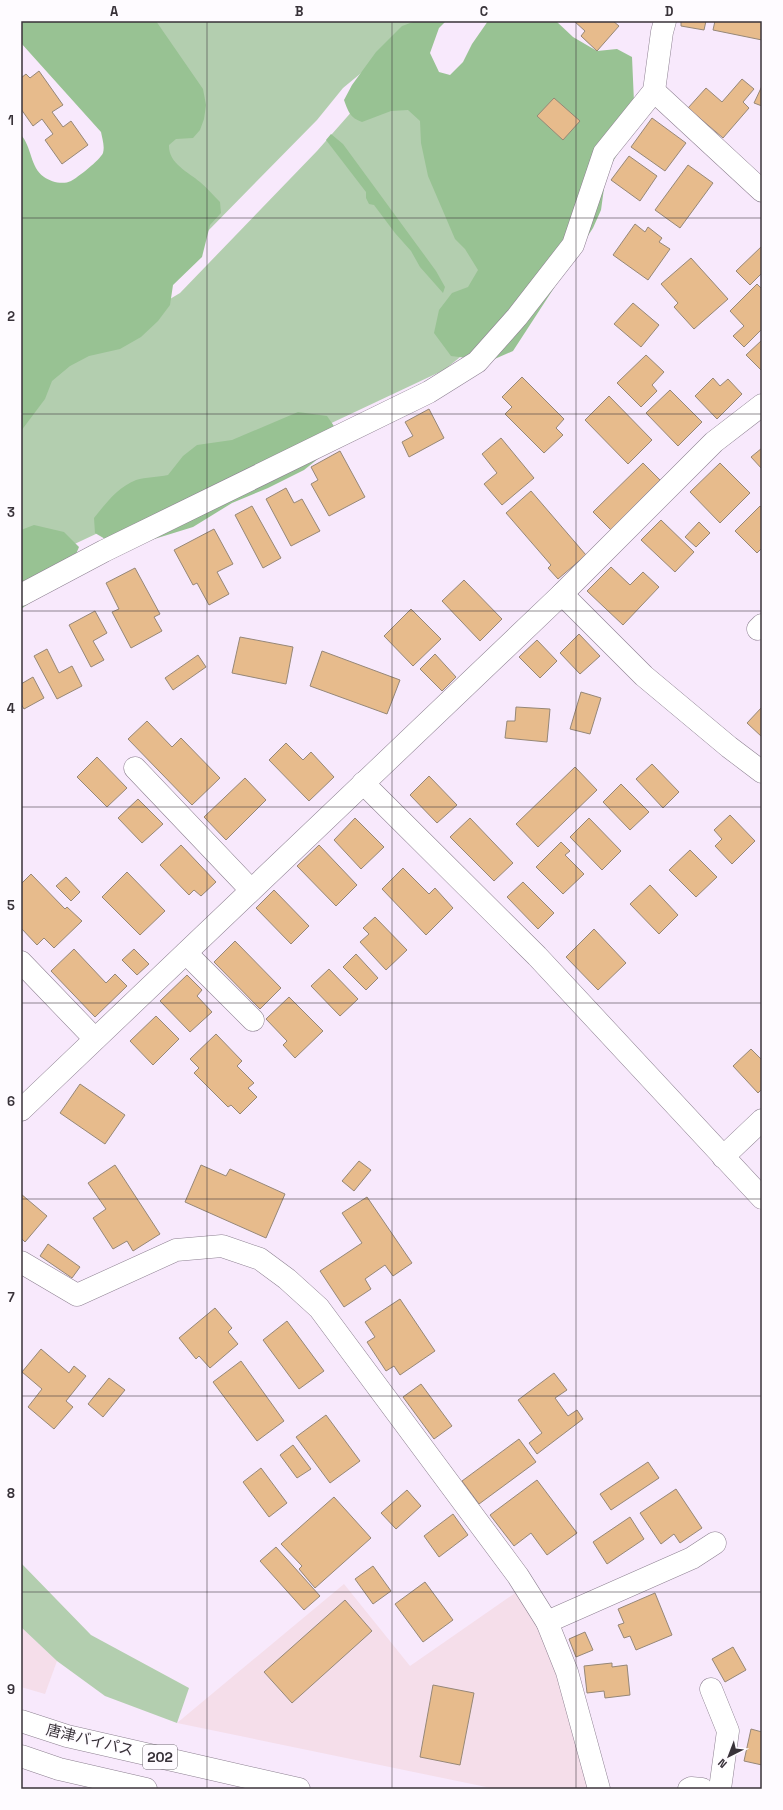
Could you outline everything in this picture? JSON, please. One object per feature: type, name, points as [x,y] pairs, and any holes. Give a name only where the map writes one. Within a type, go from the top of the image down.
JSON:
[{"type":"main road","points":[[21,595],[104,551],[429,392],[477,362],[517,317],[573,245],[604,154],[654,91],[661,25]]},
{"type":"main road","points":[[654,91],[762,191]]},
{"type":"main road","points":[[21,1110],[562,594],[714,442],[762,405]]},
{"type":"main road","points":[[562,594],[644,676],[729,747],[762,772]]},
{"type":"main road","points":[[135,768],[251,890]]},
{"type":"main road","points":[[363,783],[537,956],[762,1198]]},
{"type":"main road","points":[[186,953],[253,1020]]},
{"type":"main road","points":[[21,962],[95,1040]]},
{"type":"main road","points":[[723,1157],[762,1120]]},
{"type":"main road","points":[[21,1262],[77,1295],[176,1250],[222,1246],[260,1259],[287,1279],[319,1308],[518,1576],[547,1622],[567,1672],[599,1789]]},
{"type":"main road","points":[[547,1622],[692,1558],[715,1543]]},
{"type":"main road","points":[[711,1689],[728,1731],[720,1789]]},
{"type":"main road","name":"唐津バイパス","points":[[21,1721],[67,1736],[299,1789]]},
{"type":"main road","name":"202","points":[[21,1756],[59,1769],[146,1789]]},
{"type":"main road","points":[[689,1789],[702,1789]]},
{"type":"shaded area","points":[[344,1584],[410,1666],[518,1591],[547,1631],[588,1789],[496,1789],[177,1723]]},
{"type":"shaded area","points":[[21,1627],[57,1661],[45,1694],[21,1687]]},
{"type":"green space","points":[[21,21],[156,21],[203,89],[206,105],[204,119],[200,130],[193,138],[176,139],[169,145],[172,157],[175,162],[208,189],[220,202],[221,213],[210,225],[202,257],[173,285],[170,305],[158,321],[141,337],[120,349],[89,356],[70,366],[52,381],[45,399],[21,431],[21,135],[25,140],[33,162],[39,173],[54,182],[64,183],[71,181],[101,156],[104,148],[101,132],[21,43]]},
{"type":"green space","points":[[150,21],[422,21],[343,88],[317,120],[204,235],[164,145]]},
{"type":"green space","points":[[416,21],[446,21],[439,28],[430,53],[439,72],[450,75],[463,62],[472,44],[488,21],[556,21],[573,37],[597,51],[617,49],[632,57],[634,102],[625,142],[612,163],[605,181],[601,210],[593,228],[513,351],[490,361],[451,356],[434,333],[439,310],[452,293],[468,287],[478,270],[465,249],[455,239],[428,176],[421,143],[420,121],[408,110],[391,111],[362,122],[352,116],[348,111],[344,100],[352,85],[376,52],[402,26]]},
{"type":"green space","points":[[384,75],[419,100],[508,305],[459,358],[444,370],[30,565],[21,553],[21,413],[73,357],[180,293],[317,151]]},
{"type":"green space","points":[[331,134],[343,144],[436,271],[445,287],[443,293],[420,267],[411,251],[374,205],[369,204],[366,198],[366,192],[326,140]]},
{"type":"green space","points":[[298,412],[327,416],[336,429],[329,450],[304,470],[268,488],[232,503],[193,527],[122,549],[95,533],[94,518],[118,491],[130,483],[140,479],[168,475],[183,456],[197,445],[232,440]]},
{"type":"green space","points":[[34,525],[64,532],[79,547],[66,578],[21,609],[21,530]]},
{"type":"green space","points":[[21,1563],[91,1635],[189,1688],[177,1723],[105,1696],[57,1661],[21,1627]]},
{"type":"building","points":[[574,21],[613,21],[619,26],[597,51],[581,36],[585,31]]},
{"type":"building","points":[[681,21],[706,21],[704,30],[681,26]]},
{"type":"building","points":[[715,21],[762,21],[762,40],[713,30]]},
{"type":"building","points":[[39,71],[63,105],[52,112],[63,127],[71,121],[88,145],[62,164],[45,140],[53,134],[42,119],[33,126],[21,109],[21,78],[26,74],[30,78]]},
{"type":"building","points":[[742,79],[754,89],[743,102],[749,108],[723,138],[688,108],[706,88],[722,102]]},
{"type":"building","points":[[762,86],[762,106],[754,103]]},
{"type":"building","points":[[554,98],[580,121],[563,140],[537,116]]},
{"type":"building","points":[[652,118],[686,143],[665,171],[631,147]]},
{"type":"building","points":[[629,156],[657,176],[640,201],[611,180]]},
{"type":"building","points":[[688,165],[713,183],[680,228],[655,210]]},
{"type":"building","points":[[635,224],[645,232],[648,227],[662,238],[659,242],[670,249],[648,280],[613,255]]},
{"type":"building","points":[[762,246],[762,273],[750,285],[736,271]]},
{"type":"building","points":[[691,258],[728,299],[694,329],[674,307],[678,303],[661,284]]},
{"type":"building","points":[[757,284],[762,289],[762,329],[744,347],[733,336],[744,326],[730,311]]},
{"type":"building","points":[[633,303],[659,325],[641,347],[614,324]]},
{"type":"building","points":[[762,340],[762,371],[746,355]]},
{"type":"building","points":[[646,355],[664,372],[652,385],[657,391],[641,407],[617,383]]},
{"type":"building","points":[[522,377],[564,419],[556,428],[563,435],[544,453],[505,414],[512,407],[502,397]]},
{"type":"building","points":[[713,378],[720,386],[728,379],[742,394],[717,419],[695,396]]},
{"type":"building","points":[[670,390],[702,422],[678,446],[646,413]]},
{"type":"building","points":[[609,396],[652,440],[628,464],[585,420]]},
{"type":"building","points":[[429,409],[444,438],[409,457],[402,442],[413,436],[405,422]]},
{"type":"building","points":[[501,438],[534,478],[502,505],[484,484],[497,473],[482,454]]},
{"type":"building","points":[[762,448],[762,469],[751,457]]},
{"type":"building","points":[[340,451],[365,497],[329,516],[311,484],[318,480],[311,467]]},
{"type":"building","points":[[643,463],[660,480],[611,530],[593,512]]},
{"type":"building","points":[[720,463],[750,493],[720,523],[690,492]]},
{"type":"building","points":[[286,488],[294,503],[302,499],[320,531],[291,546],[266,499]]},
{"type":"building","points":[[531,491],[586,555],[558,579],[548,568],[551,565],[506,513]]},
{"type":"building","points":[[252,506],[281,558],[263,568],[235,515]]},
{"type":"building","points":[[760,506],[762,508],[762,548],[757,553],[735,531]]},
{"type":"building","points":[[661,520],[694,552],[675,572],[641,540]]},
{"type":"building","points":[[699,522],[710,533],[696,547],[685,537]]},
{"type":"building","points":[[214,529],[233,564],[217,572],[229,594],[209,605],[197,583],[193,585],[174,550]]},
{"type":"building","points":[[611,567],[630,585],[643,572],[659,587],[623,625],[587,591]]},
{"type":"building","points":[[135,568],[160,614],[154,617],[162,631],[131,648],[112,612],[119,609],[106,583]]},
{"type":"building","points":[[464,580],[502,619],[480,641],[442,601]]},
{"type":"building","points":[[411,609],[441,639],[413,666],[384,636]]},
{"type":"building","points":[[95,611],[107,633],[93,641],[104,660],[91,667],[69,625]]},
{"type":"building","points":[[579,634],[600,656],[580,674],[560,653]]},
{"type":"building","points":[[240,637],[293,647],[286,684],[232,673]]},
{"type":"building","points":[[537,640],[557,661],[540,678],[519,657]]},
{"type":"building","points":[[47,649],[59,673],[72,666],[82,686],[57,699],[34,656]]},
{"type":"building","points":[[322,651],[400,680],[387,714],[310,686]]},
{"type":"building","points":[[435,654],[456,677],[442,691],[420,669]]},
{"type":"building","points":[[198,655],[206,667],[173,690],[165,678]]},
{"type":"building","points":[[33,677],[44,698],[24,709],[21,704],[21,684]]},
{"type":"building","points":[[581,692],[601,698],[590,734],[570,729]]},
{"type":"building","points":[[516,707],[550,709],[547,742],[505,738],[507,721],[515,721]]},
{"type":"building","points":[[762,707],[762,737],[747,723]]},
{"type":"building","points":[[147,721],[172,747],[181,738],[220,778],[192,805],[128,739]]},
{"type":"building","points":[[286,743],[303,760],[311,752],[334,777],[309,801],[269,760]]},
{"type":"building","points":[[97,757],[127,788],[107,807],[77,777]]},
{"type":"building","points":[[652,764],[679,792],[663,808],[636,779]]},
{"type":"building","points":[[575,767],[597,790],[538,847],[516,824]]},
{"type":"building","points":[[429,776],[457,805],[437,823],[410,795]]},
{"type":"building","points":[[245,778],[266,800],[226,840],[204,817]]},
{"type":"building","points":[[621,784],[649,812],[630,830],[603,802]]},
{"type":"building","points":[[138,799],[163,824],[142,843],[118,818]]},
{"type":"building","points":[[730,815],[755,841],[732,864],[715,846],[722,839],[714,830]]},
{"type":"building","points":[[355,818],[384,847],[361,869],[334,840]]},
{"type":"building","points":[[470,818],[513,863],[494,881],[450,837]]},
{"type":"building","points":[[589,818],[621,851],[602,870],[570,837]]},
{"type":"building","points":[[561,842],[570,851],[565,855],[584,874],[563,894],[536,867]]},
{"type":"building","points":[[181,845],[216,882],[201,896],[194,890],[189,895],[160,865]]},
{"type":"building","points":[[319,845],[357,885],[336,906],[297,866]]},
{"type":"building","points":[[690,850],[717,877],[696,897],[669,870]]},
{"type":"building","points":[[403,868],[429,894],[435,888],[453,908],[426,935],[382,889]]},
{"type":"building","points":[[127,872],[165,911],[140,935],[102,897]]},
{"type":"building","points":[[31,874],[65,909],[67,907],[82,921],[54,948],[44,938],[37,945],[21,928],[21,884]]},
{"type":"building","points":[[66,877],[80,892],[71,901],[56,886]]},
{"type":"building","points":[[523,882],[554,913],[538,929],[507,897]]},
{"type":"building","points":[[650,885],[678,915],[659,934],[630,904]]},
{"type":"building","points":[[274,890],[309,926],[291,944],[256,908]]},
{"type":"building","points":[[375,917],[407,950],[386,970],[360,942],[369,934],[363,928]]},
{"type":"building","points":[[594,929],[626,963],[598,990],[566,957]]},
{"type":"building","points":[[235,941],[281,988],[260,1009],[214,962]]},
{"type":"building","points":[[74,949],[106,983],[115,974],[127,986],[95,1017],[51,971]]},
{"type":"building","points":[[134,949],[149,964],[137,975],[122,960]]},
{"type":"building","points":[[356,954],[378,978],[366,990],[343,967]]},
{"type":"building","points":[[329,969],[358,999],[340,1016],[311,986]]},
{"type":"building","points":[[187,975],[202,990],[197,996],[212,1012],[190,1032],[160,1001]]},
{"type":"building","points":[[289,997],[323,1031],[295,1058],[283,1045],[287,1041],[266,1019]]},
{"type":"building","points":[[156,1016],[179,1039],[153,1065],[130,1041]]},
{"type":"building","points":[[216,1034],[242,1061],[237,1066],[254,1083],[248,1088],[257,1097],[240,1114],[231,1105],[228,1107],[194,1073],[199,1068],[190,1059]]},
{"type":"building","points":[[751,1049],[762,1060],[762,1089],[758,1093],[733,1066]]},
{"type":"building","points":[[80,1084],[125,1115],[105,1144],[60,1113]]},
{"type":"building","points":[[359,1161],[371,1170],[354,1191],[342,1181]]},
{"type":"building","points":[[115,1165],[160,1234],[133,1251],[127,1241],[113,1249],[93,1218],[106,1209],[88,1183]]},
{"type":"building","points":[[201,1165],[226,1176],[230,1169],[285,1194],[266,1238],[185,1202]]},
{"type":"building","points":[[21,1194],[47,1216],[25,1242],[21,1238]]},
{"type":"building","points":[[367,1197],[412,1263],[393,1276],[385,1265],[365,1279],[371,1289],[344,1307],[320,1271],[362,1243],[342,1213]]},
{"type":"building","points":[[48,1244],[80,1267],[72,1278],[40,1256]]},
{"type":"building","points":[[400,1299],[435,1351],[400,1375],[394,1366],[386,1371],[367,1342],[375,1337],[365,1322]]},
{"type":"building","points":[[215,1308],[232,1328],[228,1332],[238,1344],[210,1368],[199,1356],[196,1359],[179,1338]]},
{"type":"building","points":[[287,1321],[324,1371],[299,1389],[263,1340]]},
{"type":"building","points":[[41,1349],[69,1373],[74,1366],[86,1376],[66,1401],[73,1407],[54,1429],[28,1407],[42,1389],[22,1372]]},
{"type":"building","points":[[241,1361],[284,1421],[257,1441],[213,1382]]},
{"type":"building","points":[[554,1373],[567,1390],[555,1398],[568,1416],[577,1410],[583,1419],[537,1454],[529,1443],[542,1433],[518,1400]]},
{"type":"building","points":[[109,1378],[125,1390],[103,1417],[88,1404]]},
{"type":"building","points":[[421,1384],[452,1426],[434,1439],[403,1397]]},
{"type":"building","points":[[326,1415],[360,1461],[330,1483],[296,1437]]},
{"type":"building","points":[[519,1439],[536,1462],[479,1504],[462,1481]]},
{"type":"building","points":[[293,1445],[311,1469],[297,1478],[280,1455]]},
{"type":"building","points":[[648,1462],[659,1478],[611,1510],[600,1494]]},
{"type":"building","points":[[261,1468],[287,1503],[269,1517],[243,1482]]},
{"type":"building","points":[[537,1480],[577,1533],[547,1555],[531,1533],[514,1546],[490,1515]]},
{"type":"building","points":[[676,1489],[702,1528],[680,1543],[674,1534],[661,1544],[640,1513]]},
{"type":"building","points":[[407,1490],[421,1506],[396,1529],[381,1513]]},
{"type":"building","points":[[334,1497],[371,1538],[315,1588],[299,1569],[302,1566],[281,1544]]},
{"type":"building","points":[[453,1514],[468,1535],[439,1557],[424,1536]]},
{"type":"building","points":[[630,1517],[644,1539],[607,1564],[593,1542]]},
{"type":"building","points":[[276,1547],[320,1596],[304,1610],[260,1561]]},
{"type":"building","points":[[373,1566],[391,1591],[373,1604],[355,1579]]},
{"type":"building","points":[[425,1582],[453,1620],[423,1642],[395,1604]]},
{"type":"building","points":[[655,1593],[672,1635],[636,1650],[630,1636],[624,1638],[618,1625],[624,1623],[618,1609]]},
{"type":"building","points":[[345,1600],[372,1631],[292,1703],[264,1672]]},
{"type":"building","points":[[585,1632],[593,1650],[576,1657],[569,1639]]},
{"type":"building","points":[[733,1647],[746,1670],[725,1682],[712,1659]]},
{"type":"building","points":[[612,1663],[612,1667],[627,1665],[630,1695],[605,1698],[604,1691],[587,1693],[584,1666]]},
{"type":"building","points":[[433,1685],[474,1693],[460,1765],[420,1757]]},
{"type":"building","points":[[751,1729],[762,1732],[762,1765],[744,1761]]}]
